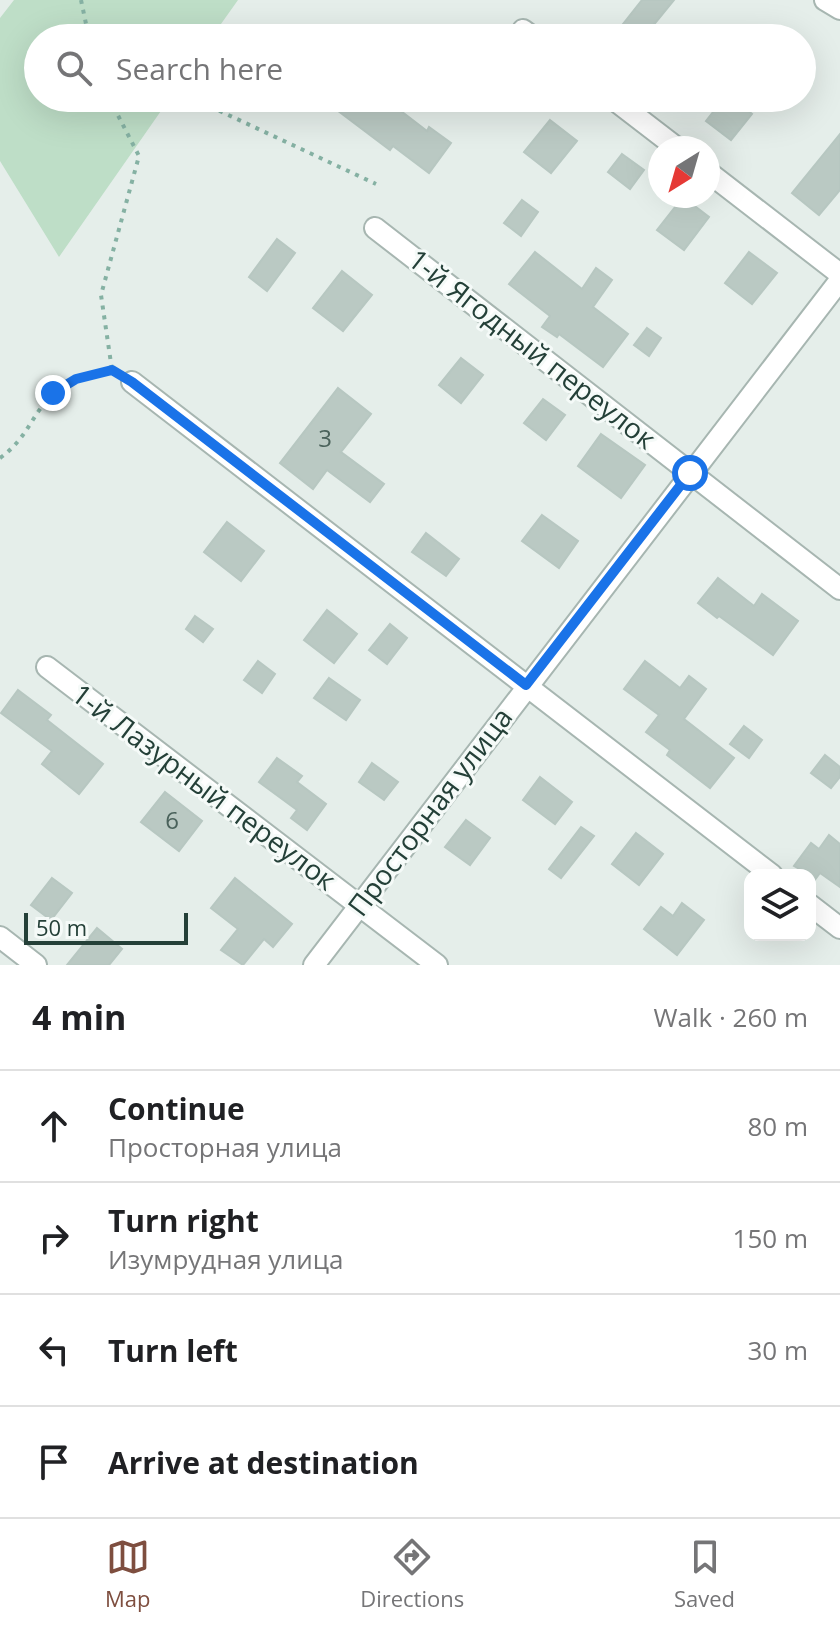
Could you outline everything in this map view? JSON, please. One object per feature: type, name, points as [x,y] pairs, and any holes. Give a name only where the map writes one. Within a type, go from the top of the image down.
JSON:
[{"type":"street","points":[[825,0],[840,9]]},
{"type":"street","points":[[630,112],[661,136]]},
{"type":"street","points":[[720,182],[840,277]]},
{"type":"street","name":"1-й Ягодный переулок","points":[[375,228],[840,589]]},
{"type":"street","name":"Просторная улица","points":[[314,965],[840,277]]},
{"type":"street","points":[[132,382],[764,869]]},
{"type":"street","name":"1-й Лазурный переулок","points":[[47,667],[437,965]]},
{"type":"street","points":[[816,910],[840,928]]},
{"type":"street","points":[[0,937],[36,965]]},
{"type":"path","points":[[81,0],[86,24]]},
{"type":"path","points":[[112,370],[101,295],[139,156],[116,112]]},
{"type":"path","points":[[222,112],[376,184]]},
{"type":"path","points":[[0,458],[18,445],[53,393],[76,379],[112,370],[132,382]]},
{"type":"green space","points":[[14,0],[238,0],[221,24],[24,24],[24,112],[160,112],[59,257],[0,161],[0,18]]},
{"type":"building","points":[[642,0],[674,0],[654,24],[623,24]]},
{"type":"building","points":[[340,112],[402,112],[427,131],[429,127],[451,143],[429,173],[393,146],[390,150]]},
{"type":"building","points":[[713,112],[752,114],[731,140],[706,121]]},
{"type":"building","points":[[550,120],[577,141],[551,173],[524,152]]},
{"type":"building","points":[[840,134],[840,190],[819,215],[792,193]]},
{"type":"building","points":[[622,154],[644,170],[630,189],[608,172]]},
{"type":"building","points":[[522,200],[538,212],[521,236],[504,223]]},
{"type":"building","points":[[674,208],[697,208],[709,217],[684,250],[657,230]]},
{"type":"building","points":[[277,239],[295,253],[267,291],[249,277]]},
{"type":"building","points":[[535,252],[582,289],[596,268],[612,280],[593,307],[628,334],[603,367],[559,334],[557,337],[542,327],[550,316],[509,284]]},
{"type":"building","points":[[749,252],[777,273],[752,304],[725,283]]},
{"type":"building","points":[[342,271],[372,295],[343,331],[313,308]]},
{"type":"building","points":[[647,328],[661,338],[649,356],[634,345]]},
{"type":"building","points":[[461,358],[483,375],[461,403],[439,385]]},
{"type":"building","points":[[338,388],[371,414],[341,452],[384,484],[370,502],[327,470],[313,489],[280,463]]},
{"type":"building","points":[[543,399],[565,415],[546,440],[524,423]]},
{"type":"building","points":[[601,434],[645,465],[621,498],[578,466]]},
{"type":"building","points":[[542,515],[578,541],[559,568],[522,541]]},
{"type":"building","points":[[227,522],[264,551],[241,581],[204,552]]},
{"type":"building","points":[[426,533],[459,559],[446,576],[412,552]]},
{"type":"building","points":[[718,578],[754,606],[762,594],[798,621],[773,655],[698,603]]},
{"type":"building","points":[[327,610],[357,634],[334,663],[304,640]]},
{"type":"building","points":[[195,616],[213,629],[203,642],[186,629]]},
{"type":"building","points":[[390,624],[407,638],[387,664],[369,650]]},
{"type":"building","points":[[258,661],[275,674],[262,693],[244,680]]},
{"type":"building","points":[[645,661],[680,688],[689,676],[706,689],[684,719],[734,758],[710,788],[667,755],[670,750],[646,732],[659,715],[624,689]]},
{"type":"building","points":[[329,678],[360,700],[346,720],[314,698]]},
{"type":"building","points":[[18,690],[51,715],[47,720],[103,764],[79,794],[42,764],[52,751],[1,713]]},
{"type":"building","points":[[744,726],[762,740],[749,758],[730,744]]},
{"type":"building","points":[[825,755],[840,767],[840,777],[831,788],[811,773]]},
{"type":"building","points":[[277,758],[302,776],[297,782],[326,804],[307,830],[291,818],[297,810],[259,782]]},
{"type":"building","points":[[372,763],[398,782],[384,800],[359,782]]},
{"type":"building","points":[[540,777],[572,802],[555,824],[523,800]]},
{"type":"building","points":[[165,792],[202,821],[179,851],[141,822]]},
{"type":"building","points":[[466,820],[490,838],[470,865],[445,847]]},
{"type":"building","points":[[581,827],[594,836],[561,878],[549,869]]},
{"type":"building","points":[[636,833],[663,854],[639,885],[612,864]]},
{"type":"building","points":[[829,835],[840,844],[840,887],[820,873],[816,878],[816,869],[794,866],[811,843],[819,849]]},
{"type":"building","points":[[52,878],[72,893],[51,920],[31,905]]},
{"type":"building","points":[[235,878],[292,924],[273,947],[264,939],[243,965],[221,950],[238,929],[211,908]]},
{"type":"building","points":[[682,903],[704,920],[677,955],[644,929],[661,907],[673,916]]},
{"type":"building","points":[[97,928],[122,949],[109,965],[67,965]]},
{"type":"route","points":[[53,393],[76,379],[112,370],[132,382],[526,685],[690,473]]}]
